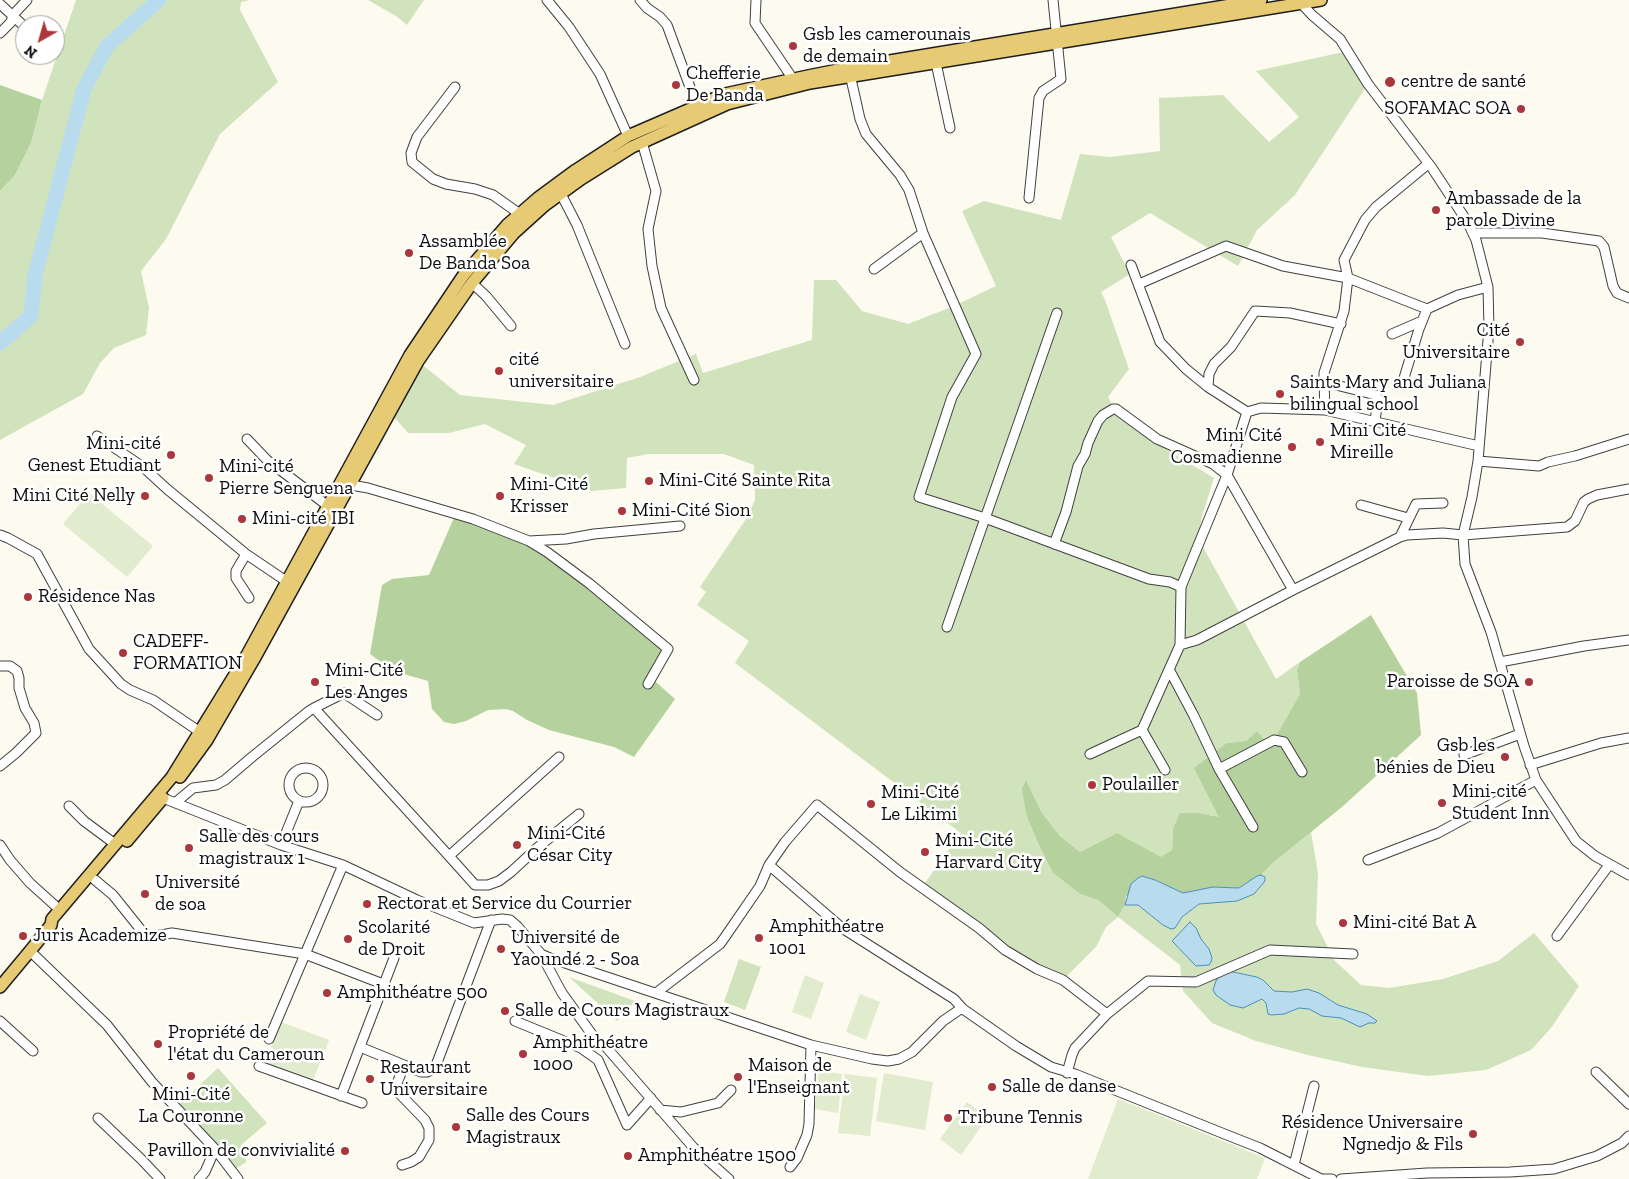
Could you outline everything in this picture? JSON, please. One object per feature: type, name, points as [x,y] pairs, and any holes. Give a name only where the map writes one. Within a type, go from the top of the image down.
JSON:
[{"type":"main road","points":[[51,925],[52,919],[115,844],[207,740],[351,486],[418,361],[472,283],[514,233],[538,198],[576,170],[628,136],[725,94],[793,79],[936,63],[1229,3],[1261,0]]},
{"type":"main road","points":[[0,987],[51,925],[65,916],[172,777],[247,655],[410,355],[463,276],[508,225],[561,194],[632,147],[727,104],[849,73],[1057,39],[1321,0]]},
{"type":"street","points":[[0,33],[27,0]]},
{"type":"street","points":[[547,0],[569,26],[600,74],[628,136]]},
{"type":"street","points":[[640,0],[667,25],[697,106]]},
{"type":"street","points":[[756,0],[755,23],[793,79]]},
{"type":"street","points":[[1029,198],[1039,98],[1043,90],[1061,79],[1053,0]]},
{"type":"street","points":[[1299,2],[1340,39],[1368,84],[1455,203],[1473,234],[1488,287],[1487,354],[1478,461],[1463,535],[1465,564],[1491,632],[1520,734],[1536,780],[1576,841],[1609,865],[1629,875]]},
{"type":"street","points":[[0,4],[13,15]]},
{"type":"street","points":[[936,63],[950,128]]},
{"type":"street","points":[[849,73],[860,119],[866,134],[905,182],[914,201],[923,233],[976,354],[952,397],[919,497],[984,518],[1149,579],[1170,582],[1181,587]]},
{"type":"street","points":[[454,86],[417,137],[411,152],[412,162],[433,179],[493,195],[524,217]]},
{"type":"street","points":[[642,142],[656,191],[648,229],[652,266],[661,308],[694,380]]},
{"type":"street","points":[[1325,410],[1324,373],[1344,311],[1348,278],[1344,260],[1365,220],[1376,207],[1428,164]]},
{"type":"street","points":[[561,194],[577,225],[625,344]]},
{"type":"street","points":[[874,269],[923,233]]},
{"type":"street","points":[[1473,234],[1542,233],[1599,241],[1604,248],[1613,286],[1617,293],[1629,298]]},
{"type":"street","points":[[1139,284],[1226,246],[1283,266],[1348,278],[1427,309]]},
{"type":"street","points":[[1131,265],[1160,342],[1186,369],[1208,387],[1247,412],[1261,408],[1325,410],[1479,446]]},
{"type":"street","points":[[472,283],[486,296],[511,326]]},
{"type":"street","points":[[1404,378],[1427,309],[1458,295],[1488,287]]},
{"type":"street","points":[[1208,387],[1209,374],[1214,364],[1231,347],[1255,311],[1290,313],[1340,324]]},
{"type":"street","points":[[947,627],[1057,313]]},
{"type":"street","points":[[1392,334],[1422,321]]},
{"type":"street","points":[[1324,382],[1376,395],[1378,399],[1375,421]]},
{"type":"street","points":[[1054,544],[1066,512],[1078,466],[1098,421],[1103,415],[1116,409],[1157,439],[1213,464],[1227,475],[1293,590]]},
{"type":"street","points":[[1090,754],[1142,730],[1170,671],[1180,645],[1181,587],[1227,475],[1247,412]]},
{"type":"street","points":[[97,436],[143,467],[246,554],[286,581]]},
{"type":"street","points":[[247,439],[267,460],[328,506]]},
{"type":"street","points":[[1478,461],[1539,466],[1629,439]]},
{"type":"street","points":[[351,486],[368,488],[456,513],[529,541],[590,584],[668,649],[648,684]]},
{"type":"street","points":[[1180,645],[1196,640],[1400,537],[1407,535],[1463,535],[1567,526],[1575,522],[1584,502],[1588,499],[1597,495],[1629,489]]},
{"type":"street","points":[[1400,537],[1416,504],[1443,504]]},
{"type":"street","points":[[1361,506],[1408,518]]},
{"type":"street","points":[[529,541],[566,539],[594,534],[680,526]]},
{"type":"street","points":[[0,535],[37,554],[89,649],[121,684],[153,700],[200,732]]},
{"type":"street","points":[[246,554],[236,572],[236,578],[249,598]]},
{"type":"street","points":[[1500,662],[1584,646],[1629,640]]},
{"type":"street","points":[[0,666],[10,666],[16,671],[23,701],[34,723],[36,733],[23,747],[0,766]]},
{"type":"street","points":[[1170,671],[1219,769],[1253,827]]},
{"type":"street","points":[[175,803],[193,788],[216,785],[225,780],[309,711],[344,692],[376,715]]},
{"type":"street","points":[[314,708],[475,885],[488,885],[499,881],[579,814]]},
{"type":"street","points":[[1142,730],[1165,770]]},
{"type":"street","points":[[1464,755],[1520,734]]},
{"type":"street","points":[[1530,765],[1601,743],[1629,738]]},
{"type":"street","points":[[1219,769],[1274,740],[1284,742],[1302,772]]},
{"type":"street","points":[[449,856],[560,757]]},
{"type":"street","points":[[1368,860],[1438,833],[1536,780]]},
{"type":"street","points":[[159,796],[281,845],[343,865],[417,900],[474,923],[502,919],[510,920],[541,954],[562,993],[596,1040],[606,1047],[693,1147],[729,1179]]},
{"type":"street","points":[[281,845],[300,801]]},
{"type":"street","points":[[656,993],[726,937],[760,886],[769,865],[785,842],[817,805],[900,872],[979,928],[1005,950],[1037,969],[1063,980],[1107,1014]]},
{"type":"street","points":[[69,806],[84,821],[115,844]]},
{"type":"street","points":[[0,844],[10,860],[30,883],[60,910]]},
{"type":"street","points":[[0,860],[10,860]]},
{"type":"street","points":[[269,1039],[343,865]]},
{"type":"street","points":[[769,865],[842,928],[954,999],[963,1009],[1036,1059],[1067,1074],[1075,1074],[1228,1135],[1321,1179],[1332,1179]]},
{"type":"street","points":[[1557,936],[1609,865]]},
{"type":"street","points":[[94,880],[113,895],[141,930],[151,936],[172,933],[305,954],[383,984]]},
{"type":"street","points":[[360,1047],[421,1072],[427,1072],[435,1068],[491,920]]},
{"type":"street","points":[[1067,1074],[1075,1048],[1107,1014],[1148,981],[1196,982],[1270,950],[1353,954]]},
{"type":"street","points":[[30,951],[107,1025],[152,1082],[215,1150],[238,1179]]},
{"type":"street","points":[[541,954],[573,967],[811,1045],[872,1059],[888,1061],[899,1059],[912,1052],[943,1021],[963,1009]]},
{"type":"street","points":[[341,1096],[394,958]]},
{"type":"street","points":[[0,1021],[33,1051]]},
{"type":"street","points":[[515,1021],[581,1048],[598,1060],[627,1125],[651,1098]]},
{"type":"street","points":[[790,1167],[807,1135],[809,1124],[811,1045]]},
{"type":"street","points":[[402,1165],[419,1157],[429,1140],[429,1128],[425,1120],[395,1089],[404,1065]]},
{"type":"street","points":[[259,1066],[362,1103]]},
{"type":"street","points":[[1596,1072],[1629,1104]]},
{"type":"street","points":[[1294,1165],[1314,1086]]},
{"type":"street","points":[[660,1110],[682,1112],[718,1103],[731,1090]]},
{"type":"street","points":[[98,1118],[141,1158],[160,1179]]},
{"type":"street","points":[[1341,1179],[1427,1173],[1510,1172],[1554,1168],[1597,1156],[1622,1143],[1629,1136]]},
{"type":"street","points":[[199,1179],[205,1172],[215,1150]]},
{"type":"green space","points":[[76,0],[250,0],[241,2],[240,10],[278,82],[220,134],[166,239],[141,271],[149,308],[146,335],[114,348],[100,363],[83,394],[0,440],[0,191],[15,175],[31,143],[42,100],[54,65],[65,65],[65,32]]},
{"type":"green space","points":[[368,0],[424,0],[407,25],[396,16]]},
{"type":"green space","points":[[1348,51],[1368,84],[1295,195],[1257,230],[1238,266],[1150,213],[1111,237],[1130,274],[1101,292],[1129,369],[1108,397],[1118,415],[1169,451],[1214,478],[1202,516],[1198,538],[1276,679],[1300,662],[1297,670],[1300,694],[1270,748],[1257,731],[1246,741],[1227,743],[1219,817],[1199,813],[1173,829],[1172,850],[1161,858],[1117,833],[1080,852],[1060,836],[1042,813],[1026,780],[1027,817],[1053,873],[1080,894],[1098,900],[1118,917],[1106,927],[1096,947],[1063,980],[1037,969],[922,887],[961,833],[735,663],[749,641],[697,605],[706,592],[700,587],[746,519],[755,500],[754,465],[724,454],[648,454],[627,458],[626,488],[592,491],[514,464],[526,445],[485,424],[449,433],[408,433],[384,402],[410,355],[460,395],[553,405],[640,377],[696,354],[703,373],[812,340],[814,280],[836,280],[862,311],[908,324],[954,306],[996,286],[962,211],[984,201],[1061,220],[1080,154],[1110,157],[1160,151],[1159,98],[1223,95],[1269,142],[1299,117],[1256,71]]},
{"type":"green space","points":[[0,85],[42,100],[31,143],[15,175],[0,191]]},
{"type":"green space","points":[[89,493],[153,546],[127,577],[63,524]]},
{"type":"green space","points":[[456,513],[524,538],[667,649],[648,684],[656,682],[675,699],[634,757],[614,747],[549,730],[506,709],[488,710],[466,721],[454,724],[444,722],[432,709],[428,681],[393,671],[370,654],[382,585],[392,579],[429,575]]},
{"type":"green space","points":[[1371,615],[1417,693],[1421,735],[1342,807],[1274,862],[1261,875],[1239,888],[1213,887],[1183,893],[1155,880],[1126,896],[1125,905],[1118,917],[1098,900],[1080,894],[1053,873],[1027,817],[1022,789],[1026,780],[1042,813],[1060,836],[1080,852],[1117,833],[1161,857],[1172,850],[1173,829],[1180,813],[1199,813],[1219,817],[1194,768],[1227,743],[1246,741],[1257,731],[1270,747],[1300,694],[1297,670],[1300,662]]},
{"type":"green space","points":[[1311,832],[1318,873],[1316,924],[1335,961],[1361,985],[1389,988],[1443,979],[1498,961],[1534,933],[1579,986],[1551,1028],[1531,1050],[1486,1070],[1428,1076],[1362,1067],[1256,1041],[1212,1023],[1183,991],[1180,965],[1118,917],[1125,905],[1138,905],[1163,925],[1175,928],[1182,917],[1199,904],[1211,902],[1265,877],[1261,875]]},
{"type":"green space","points":[[739,959],[761,967],[745,1010],[724,1002]]},
{"type":"green space","points":[[805,975],[824,983],[811,1019],[792,1012]]},
{"type":"green space","points":[[569,977],[635,1001],[617,1021]]},
{"type":"green space","points":[[860,994],[880,1002],[866,1040],[846,1032]]},
{"type":"green space","points":[[281,1022],[329,1040],[312,1083],[265,1064]]},
{"type":"green space","points":[[218,1068],[267,1123],[241,1145],[247,1154],[246,1162],[236,1169],[198,1124],[177,1106]]},
{"type":"green space","points":[[819,1071],[842,1074],[838,1113],[815,1109]]},
{"type":"green space","points":[[884,1073],[933,1082],[925,1130],[876,1121]]},
{"type":"green space","points":[[845,1074],[877,1078],[870,1136],[838,1133]]},
{"type":"green space","points":[[1118,1099],[1265,1158],[1257,1179],[1088,1179]]},
{"type":"green space","points":[[967,1102],[988,1117],[961,1155],[940,1139]]},
{"type":"water","points":[[1261,875],[1265,877],[1265,881],[1254,894],[1237,901],[1199,904],[1182,917],[1175,928],[1171,929],[1138,905],[1125,905],[1131,884],[1142,876],[1183,893],[1213,887],[1239,888]]},
{"type":"water","points":[[1190,922],[1209,949],[1212,958],[1209,965],[1196,966],[1172,941]]},
{"type":"water","points":[[1228,971],[1257,977],[1274,991],[1292,992],[1307,989],[1319,993],[1338,1005],[1367,1014],[1377,1021],[1360,1027],[1341,1018],[1322,1016],[1309,1009],[1299,1008],[1284,1014],[1271,1015],[1268,1014],[1266,1003],[1262,999],[1243,1008],[1230,1005],[1216,995],[1213,990],[1221,974]]},
{"type":"waterway","points":[[0,343],[31,316],[35,275],[84,89],[107,46],[159,0]]},
{"type":"place","name":"Gsb les camerounais de demain","points":[[793,46]]},
{"type":"place","name":"centre de santé","points":[[1390,82]]},
{"type":"place","name":"Chefferie De Banda","points":[[676,85]]},
{"type":"place","name":"SOFAMAC SOA","points":[[1521,109]]},
{"type":"place","name":"Ambassade de la parole Divine","points":[[1436,210]]},
{"type":"place","name":"Assamblée De Banda Soa","points":[[409,253]]},
{"type":"place","name":"Cité Universitaire","points":[[1520,342]]},
{"type":"place","name":"cité universitaire","points":[[499,371]]},
{"type":"place","name":"Saints Mary and Juliana bilingual school","points":[[1280,394]]},
{"type":"place","name":"Mini Cité Mireille","points":[[1320,442]]},
{"type":"place","name":"Mini Cité Cosmadienne","points":[[1292,447]]},
{"type":"place","name":"Mini-cité Genest Etudiant","points":[[171,455]]},
{"type":"place","name":"Mini-cité Pierre Senguena","points":[[209,478]]},
{"type":"place","name":"Mini-Cité Sainte Rita","points":[[649,481]]},
{"type":"place","name":"Mini Cité Nelly","points":[[145,496]]},
{"type":"place","name":"Mini-Cité Krisser","points":[[500,496]]},
{"type":"place","name":"Mini-Cité Sion","points":[[622,511]]},
{"type":"place","name":"Mini-cité IBI","points":[[242,519]]},
{"type":"place","name":"Résidence Nas","points":[[28,597]]},
{"type":"place","name":"CADEFF- FORMATION","points":[[123,653]]},
{"type":"place","name":"Mini-Cité Les Anges","points":[[315,682]]},
{"type":"place","name":"Paroisse de SOA","points":[[1529,682]]},
{"type":"place","name":"Gsb les bénies de Dieu","points":[[1505,757]]},
{"type":"place","name":"Poulailler","points":[[1092,785]]},
{"type":"place","name":"Mini-cité Student Inn","points":[[1442,803]]},
{"type":"place","name":"Mini-Cité Le Likimi","points":[[871,804]]},
{"type":"place","name":"Mini-Cité César City","points":[[517,845]]},
{"type":"place","name":"Salle des cours magistraux 1","points":[[189,848]]},
{"type":"place","name":"Mini-Cité Harvard City","points":[[925,852]]},
{"type":"place","name":"Université de soa","points":[[145,894]]},
{"type":"place","name":"Rectorat et Service du Courrier","points":[[367,904]]},
{"type":"place","name":"Mini-cité Bat A","points":[[1343,923]]},
{"type":"place","name":"Juris Academize","points":[[23,936]]},
{"type":"place","name":"Amphithéatre 1001","points":[[759,938]]},
{"type":"place","name":"Scolarité de Droit","points":[[348,939]]},
{"type":"place","name":"Université de Yaoundé 2 - Soa","points":[[501,949]]},
{"type":"place","name":"Amphithéatre 500","points":[[327,993]]},
{"type":"place","name":"Salle de Cours Magistraux","points":[[505,1011]]},
{"type":"place","name":"Propriété de l'état du Cameroun","points":[[158,1044]]},
{"type":"place","name":"Amphithéatre 1000","points":[[523,1054]]},
{"type":"place","name":"Mini-Cité La Couronne","points":[[191,1076]]},
{"type":"place","name":"Maison de l'Enseignant","points":[[738,1077]]},
{"type":"place","name":"Restaurant Universitaire","points":[[370,1079]]},
{"type":"place","name":"Salle de danse","points":[[992,1087]]},
{"type":"place","name":"Tribune Tennis","points":[[948,1118]]},
{"type":"place","name":"Salle des Cours Magistraux","points":[[456,1127]]},
{"type":"place","name":"Résidence Universaire Ngnedjo & Fils","points":[[1473,1134]]},
{"type":"place","name":"Pavillon de convivialité","points":[[345,1151]]},
{"type":"place","name":"Amphithéatre 1500","points":[[628,1156]]}]
